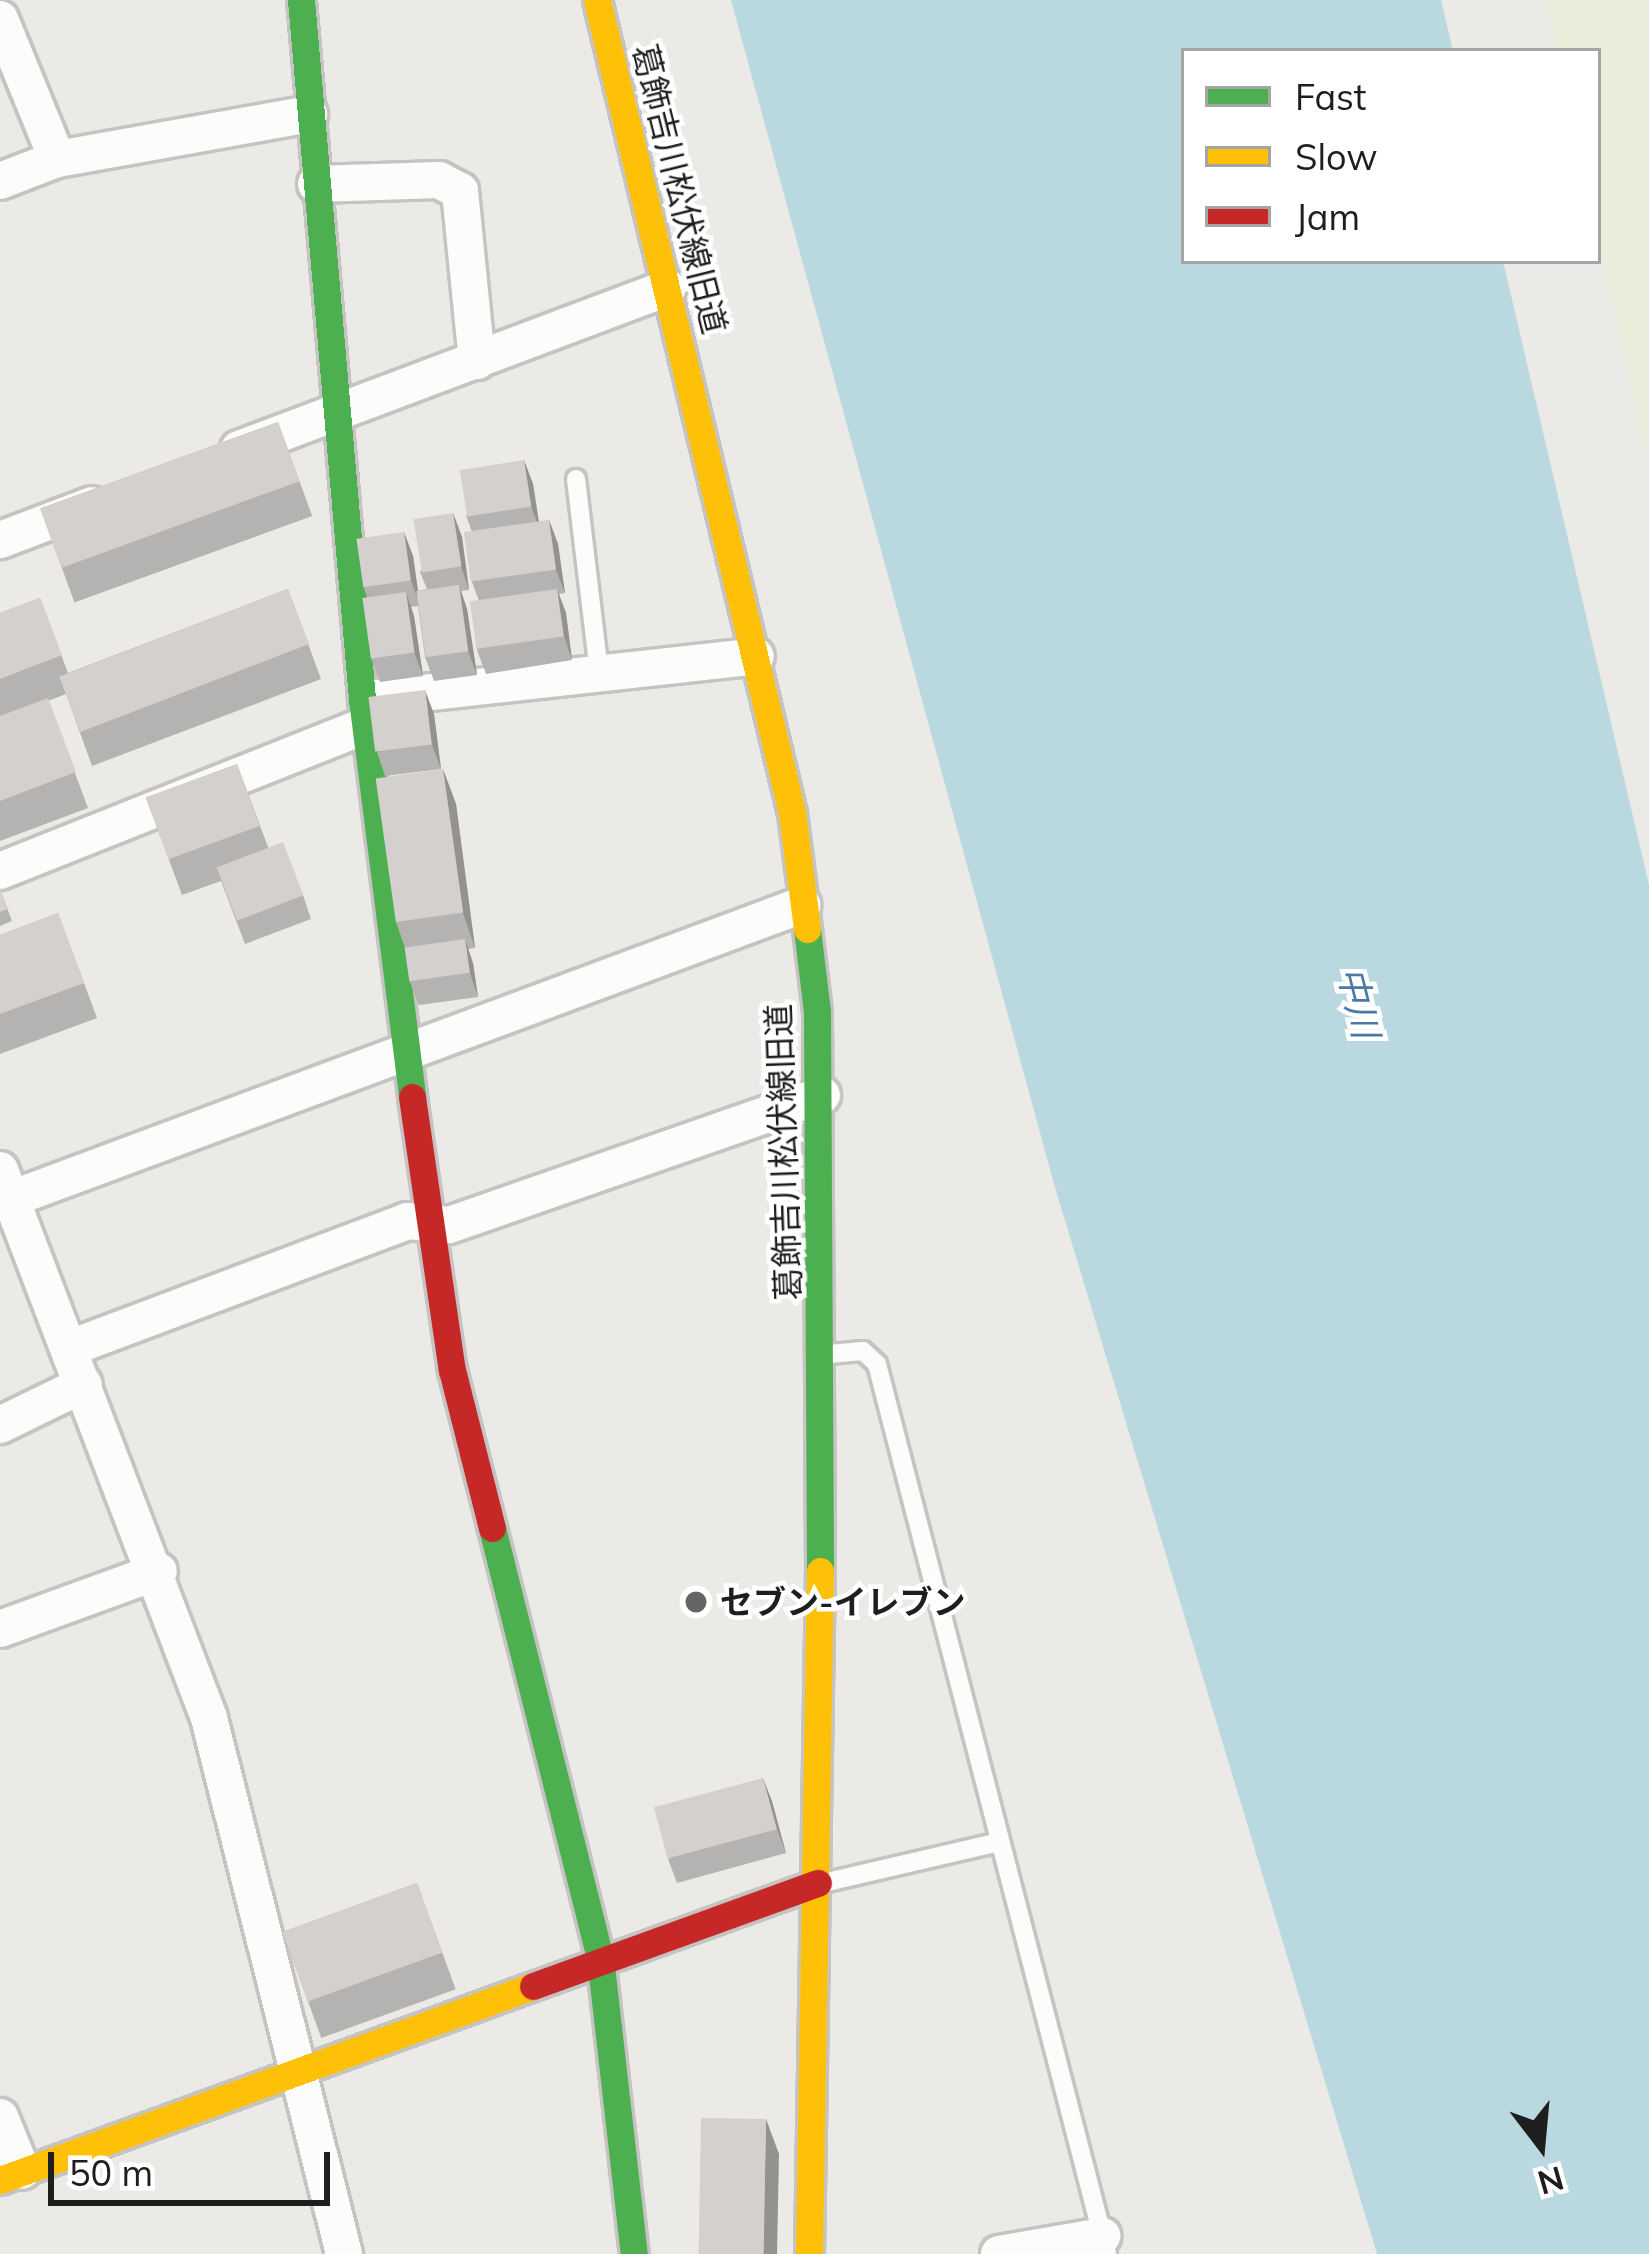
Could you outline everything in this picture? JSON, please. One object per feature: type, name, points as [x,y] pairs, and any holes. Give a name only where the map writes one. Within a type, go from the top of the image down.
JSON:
[{"type":"street","points":[[301,0],[363,713],[428,1223],[452,1370],[600,1958],[634,2254]]},
{"type":"street","name":"葛飾吉川松伏線旧道","points":[[597,0],[756,656],[802,905],[822,1095],[824,1354],[809,2254]]},
{"type":"street","points":[[0,19],[57,159]]},
{"type":"street","points":[[0,181],[57,159],[309,114]]},
{"type":"street","points":[[316,184],[439,180],[460,190],[477,361]]},
{"type":"street","points":[[211,460],[668,288]]},
{"type":"street","points":[[0,540],[126,492]]},
{"type":"street","points":[[0,871],[363,713],[599,672],[756,656]]},
{"type":"street","points":[[344,2254],[259,1883],[159,1571],[4,1190],[403,1052],[802,905]]},
{"type":"street","points":[[70,1348],[407,1221],[428,1223],[822,1095]]},
{"type":"street","points":[[0,1425],[84,1384]]},
{"type":"street","points":[[0,1629],[159,1571]]},
{"type":"street","points":[[0,2117],[11,2175],[600,1958],[818,1883]]},
{"type":"street","points":[[999,2254],[1105,2245]]},
{"type":"lane","points":[[576,479],[599,672]]},
{"type":"lane","points":[[824,1354],[863,1351],[877,1364],[1105,2245]]},
{"type":"lane","points":[[818,1883],[999,1842]]},
{"type":"green space","points":[[1546,0],[1649,0],[1649,463],[1601,248],[1601,48],[1556,48]]},
{"type":"water","name":"中川","points":[[731,0],[1441,0],[1452,48],[1181,48],[1181,264],[1504,264],[1649,885],[1649,2254],[1377,2254],[1054,1184]]},
{"type":"building","points":[[278,422],[300,481],[62,568],[40,509]]},
{"type":"building","points":[[524,460],[531,506],[467,517],[460,470]]},
{"type":"building","points":[[453,513],[461,566],[422,573],[413,519]]},
{"type":"building","points":[[549,520],[556,570],[471,581],[464,532]]},
{"type":"building","points":[[404,532],[411,581],[363,587],[356,539]]},
{"type":"building","points":[[459,585],[468,651],[426,657],[416,591]]},
{"type":"building","points":[[288,589],[309,644],[80,732],[59,677]]},
{"type":"building","points":[[557,589],[564,637],[477,649],[470,601]]},
{"type":"building","points":[[406,592],[414,652],[371,659],[362,598]]},
{"type":"building","points":[[40,598],[62,655],[0,679],[0,613]]},
{"type":"building","points":[[425,690],[432,745],[375,752],[368,697]]},
{"type":"building","points":[[48,698],[76,772],[0,801],[0,716]]},
{"type":"building","points":[[237,764],[260,826],[168,859],[146,797]]},
{"type":"building","points":[[443,769],[463,913],[396,922],[376,778]]},
{"type":"building","points":[[283,842],[303,895],[237,921],[217,867]]},
{"type":"building","points":[[0,889],[8,909],[0,912]]},
{"type":"building","points":[[58,913],[84,983],[0,1014],[0,935]]},
{"type":"building","points":[[465,939],[470,973],[409,981],[405,947]]},
{"type":"building","points":[[763,1778],[777,1829],[668,1858],[654,1807]]},
{"type":"building","points":[[417,1883],[442,1953],[308,2001],[283,1932]]},
{"type":"building","points":[[701,2118],[766,2119],[764,2254],[699,2254]]},
{"type":"traffic: fast","points":[[301,0],[362,699],[412,1097]]},
{"type":"traffic: fast","points":[[807,929],[817,1012],[820,1571]]},
{"type":"traffic: fast","points":[[492,1528],[600,1957],[634,2254]]},
{"type":"traffic: slow","points":[[597,0],[792,813],[807,929]]},
{"type":"traffic: slow","points":[[809,2254],[820,1571]]},
{"type":"traffic: slow","points":[[0,2180],[533,1986]]},
{"type":"traffic: jam","points":[[412,1097],[452,1370],[492,1528]]},
{"type":"traffic: jam","points":[[533,1986],[818,1883]]},
{"type":"place","name":"セブン-イレブン","points":[[696,1602]]}]
